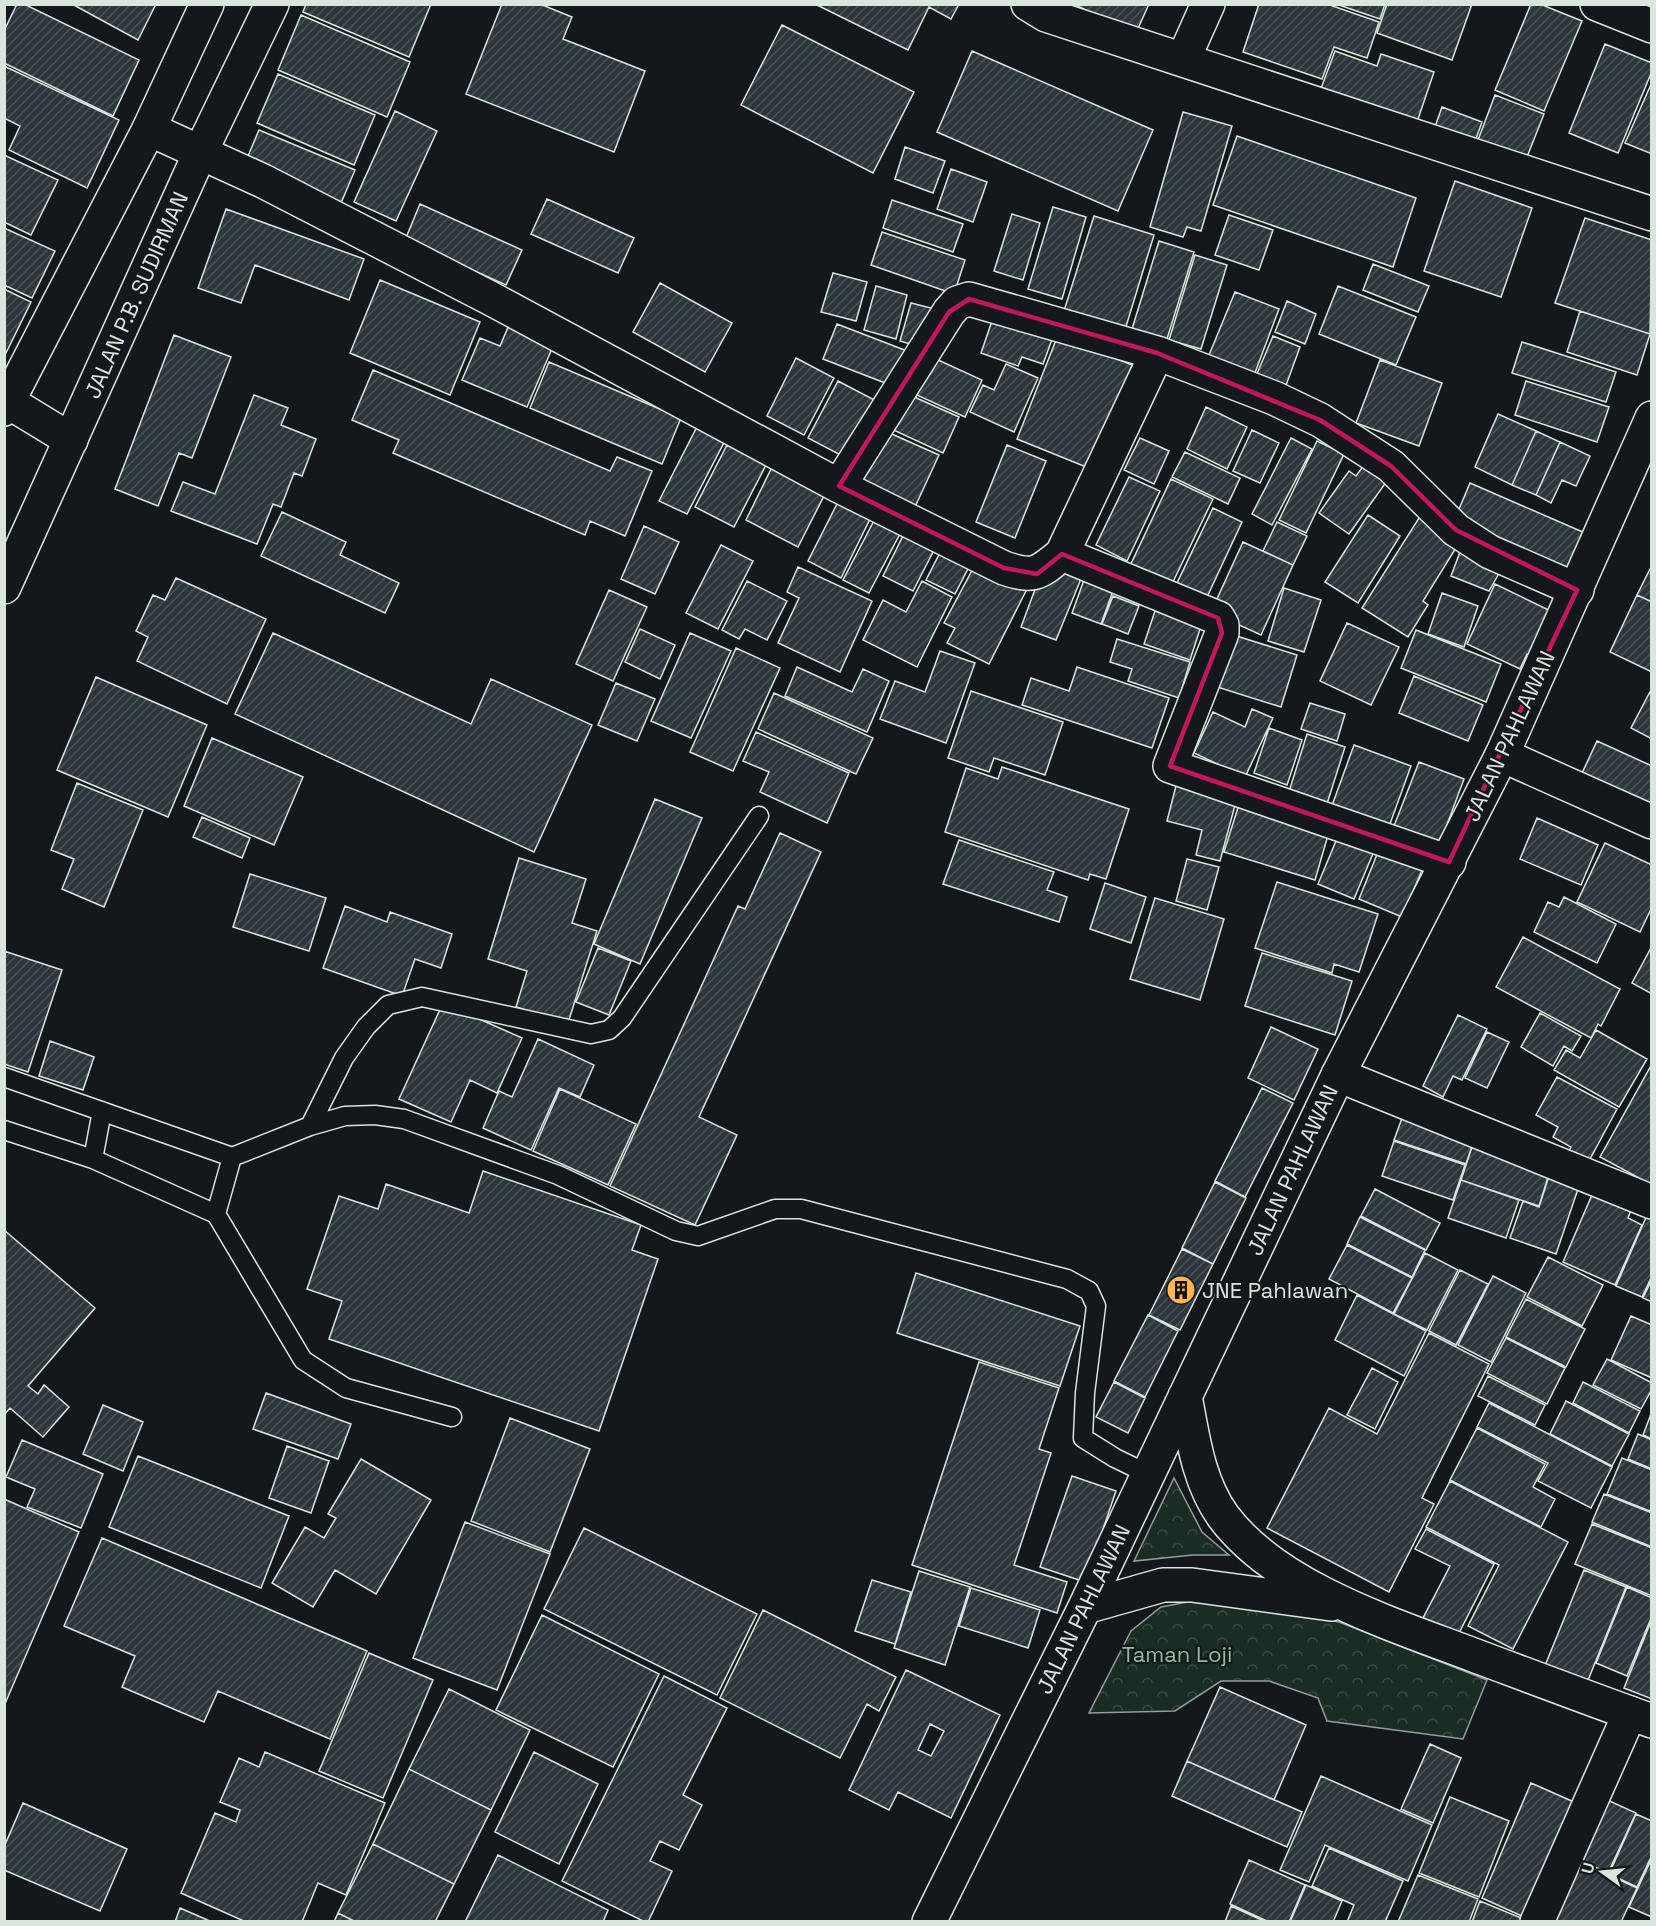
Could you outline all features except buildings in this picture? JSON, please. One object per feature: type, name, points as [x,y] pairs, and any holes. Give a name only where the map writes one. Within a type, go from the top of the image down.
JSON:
[{"type":"street","points":[[71,440],[6,403],[149,129],[207,4]]},
{"type":"street","name":"JALAN P.B. SUDIRMAN","points":[[4,587],[200,153],[272,4]]},
{"type":"street","points":[[1028,4],[1046,15],[1652,214]]},
{"type":"street","points":[[1183,60],[1208,4]]},
{"type":"street","points":[[1597,4],[1652,26]]},
{"type":"street","points":[[149,129],[262,181],[467,287],[839,486],[1004,568],[1025,575],[1037,574],[1062,554],[1157,353]]},
{"type":"street","points":[[839,486],[949,312],[957,303],[969,299],[1157,353],[1274,398],[1320,420],[1391,466],[1456,530],[1490,552],[1577,590]]},
{"type":"street","name":"JALAN PAHLAWAN","points":[[929,1922],[1085,1607],[1338,1075],[1502,755],[1652,418]]},
{"type":"street","points":[[1062,554],[1218,618],[1222,625],[1222,633],[1170,766],[1449,862]]},
{"type":"street","points":[[1502,755],[1652,822]]},
{"type":"street","points":[[1338,1075],[1652,1202]]},
{"type":"street","points":[[1185,1396],[1201,1474],[1223,1516],[1245,1540],[1270,1561],[1345,1606],[1641,1717],[1537,1922]]},
{"type":"street","points":[[1085,1607],[1163,1585],[1204,1586],[1345,1606]]},
{"type":"lane","points":[[310,1126],[344,1058],[366,1027],[388,1005],[422,997],[591,1034],[609,1030],[622,1018],[759,816]]},
{"type":"lane","points":[[4,1077],[232,1157],[310,1126],[345,1116],[375,1115],[404,1119],[558,1175],[676,1231],[698,1236],[776,1209],[801,1209],[1067,1279],[1089,1291],[1095,1306],[1085,1394],[1083,1438],[1114,1458],[1148,1474]]},
{"type":"lane","points":[[93,1159],[102,1111]]},
{"type":"lane","points":[[4,1130],[93,1159],[216,1214],[303,1360],[346,1388],[452,1417]]},
{"type":"lane","points":[[216,1214],[232,1157]]},
{"type":"highlighted area","points":[[969,299],[1157,353],[1320,420],[1391,466],[1456,530],[1577,590],[1449,862],[1170,766],[1222,633],[1218,618],[1062,554],[1037,574],[1004,568],[839,486],[949,312]]},
{"type":"green space","points":[[1174,1478],[1202,1532],[1229,1555],[1193,1555],[1134,1561]]},
{"type":"green space","name":"Taman Loji","points":[[1214,1597],[1339,1622],[1487,1680],[1463,1739],[1327,1721],[1318,1698],[1269,1681],[1221,1681],[1175,1711],[1089,1713],[1131,1631],[1161,1607]]},
{"type":"place","name":"JNE Pahlawan","points":[[1181,1290]]}]
